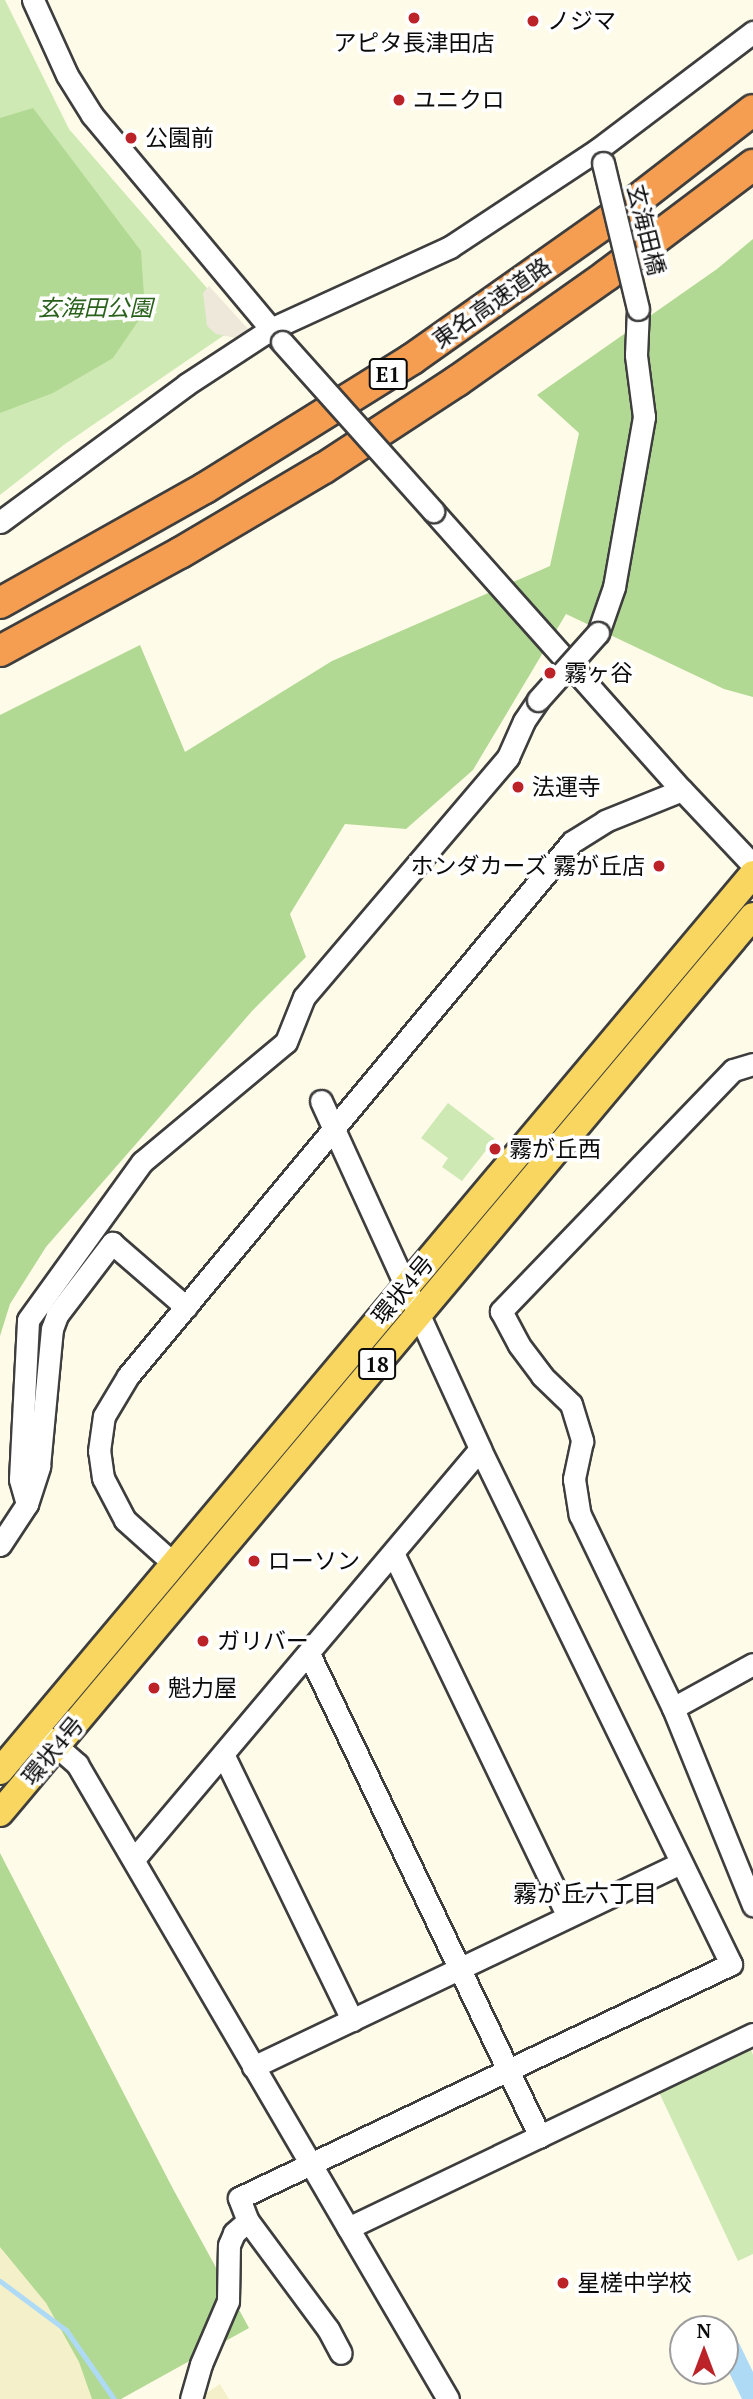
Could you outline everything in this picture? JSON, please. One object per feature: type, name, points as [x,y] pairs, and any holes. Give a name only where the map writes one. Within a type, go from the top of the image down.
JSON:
[{"type":"highway","name":"東名高速道路","points":[[0,603],[205,488],[412,359],[611,219],[753,110]]},
{"type":"highway","name":"東名高速道路","points":[[0,651],[180,553],[324,468],[457,381],[607,275],[753,165]]},
{"type":"main road","name":"環状4号","points":[[0,1772],[753,873]]},
{"type":"main road","name":"環状4号","points":[[0,1813],[753,916]]},
{"type":"street","points":[[33,0],[67,75],[92,115],[276,335],[682,790],[753,865]]},
{"type":"street","points":[[0,522],[187,384],[276,335],[450,247],[600,156],[753,32]]},
{"type":"street","name":"玄海田橋","points":[[27,1504],[20,1479],[28,1320],[142,1162],[291,1048],[304,997],[508,757],[524,721],[538,700],[598,633],[614,587],[645,416],[636,355],[638,309],[600,156]]},
{"type":"street","points":[[174,1564],[125,1520],[103,1478],[99,1451],[104,1416],[128,1376],[572,842],[605,821],[682,790]]},
{"type":"street","points":[[753,1064],[733,1070],[501,1311],[519,1345],[542,1376],[571,1404],[582,1441],[574,1479],[580,1515],[673,1707],[753,1905]]},
{"type":"street","points":[[321,1101],[480,1448],[731,1964],[509,2072],[239,2198],[248,2221],[328,2329],[341,2353]]},
{"type":"street","points":[[0,1545],[27,1504],[38,1466],[52,1329],[57,1315],[112,1243],[186,1307]]},
{"type":"street","points":[[134,1859],[480,1448]]},
{"type":"street","points":[[393,1553],[568,1916]]},
{"type":"street","points":[[309,1654],[540,2137]]},
{"type":"street","points":[[673,1707],[753,1664]]},
{"type":"street","points":[[36,1729],[78,1764],[448,2399]]},
{"type":"street","points":[[223,1755],[352,2020]]},
{"type":"street","points":[[253,2067],[680,1863]]},
{"type":"street","points":[[348,2228],[753,2034]]},
{"type":"street","points":[[191,2399],[201,2364],[228,2301],[229,2245],[234,2233],[248,2221]]},
{"type":"shaded area","points":[[209,286],[248,329],[241,339],[216,334],[207,326],[203,293]]},
{"type":"shaded area","points":[[0,2228],[114,2399],[0,2399]]},
{"type":"shaded area","points":[[220,2384],[229,2399],[197,2399]]},
{"type":"green space","name":"玄海田公園","points":[[0,0],[5,0],[69,129],[239,325],[65,444],[0,495]]},
{"type":"green space","points":[[33,108],[141,251],[145,311],[113,358],[53,393],[0,413],[0,118]]},
{"type":"green space","points":[[753,239],[753,697],[724,689],[566,614],[473,770],[406,829],[345,824],[290,914],[306,957],[253,1010],[46,1247],[10,1304],[0,1336],[0,715],[140,645],[185,752],[332,661],[550,566],[579,433],[537,395],[717,269]]},
{"type":"green space","points":[[448,1103],[495,1139],[462,1181],[442,1167],[448,1158],[421,1138]]},
{"type":"green space","points":[[0,1853],[172,2187],[249,2328],[121,2399],[92,2399],[79,2362],[46,2303],[0,2247]]},
{"type":"green space","points":[[749,2045],[753,2055],[753,2254],[738,2261],[657,2088]]},
{"type":"water","points":[[739,2343],[753,2372],[753,2399],[742,2399],[735,2385],[739,2385]]},
{"type":"waterway","points":[[0,2281],[66,2330],[114,2399]]},
{"type":"place","name":"アピタ長津田店","points":[[414,18]]},
{"type":"place","name":"ノジマ","points":[[533,21]]},
{"type":"place","name":"ユニクロ","points":[[399,100]]},
{"type":"place","name":"公園前","points":[[131,138]]},
{"type":"place","name":"霧ヶ谷","points":[[550,673]]},
{"type":"place","name":"法運寺","points":[[518,787]]},
{"type":"place","name":"ホンダカーズ 霧が丘店","points":[[659,866]]},
{"type":"place","name":"霧が丘西","points":[[495,1149]]},
{"type":"place","name":"ローソン","points":[[254,1561]]},
{"type":"place","name":"ガリバー","points":[[203,1641]]},
{"type":"place","name":"魁力屋","points":[[154,1688]]},
{"type":"place","name":"星槎中学校","points":[[563,2283]]},
{"type":"district","name":"霧が丘六丁目","points":[[585,1894]]}]
